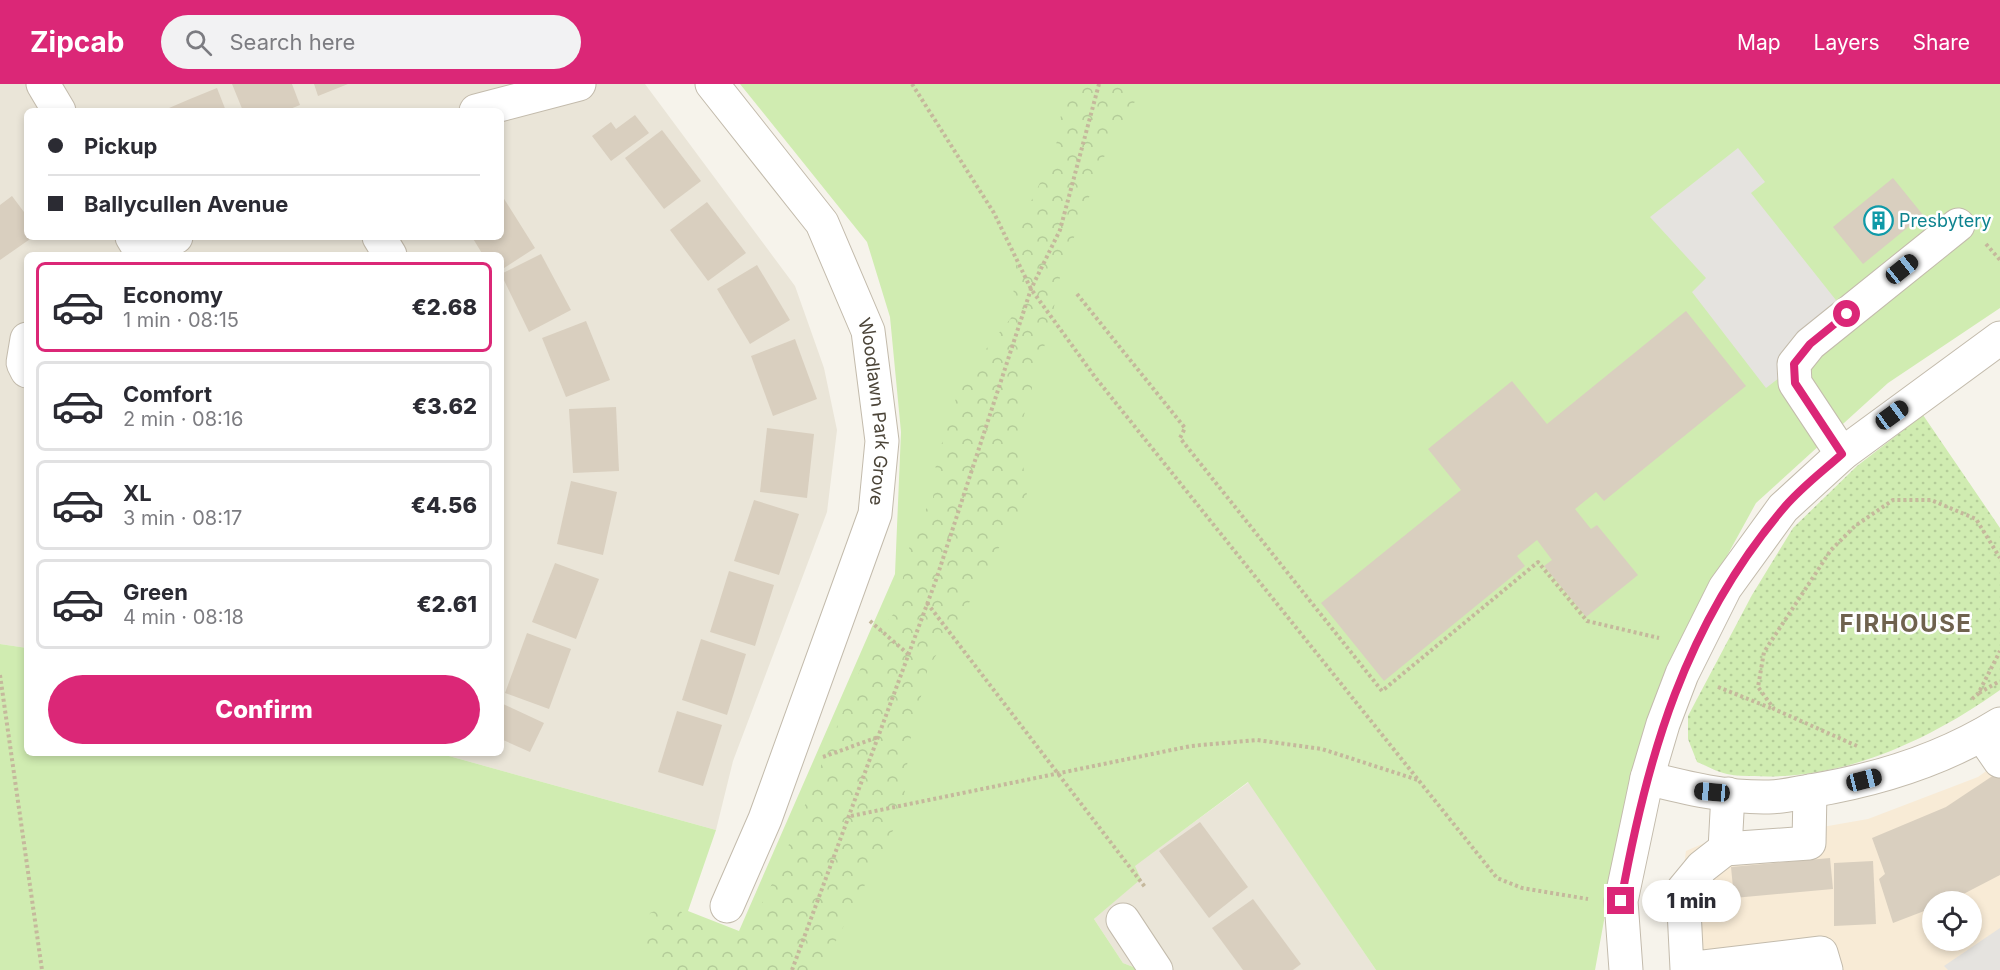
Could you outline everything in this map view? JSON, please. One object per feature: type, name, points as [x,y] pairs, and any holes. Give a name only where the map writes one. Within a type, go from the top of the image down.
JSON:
[{"type":"street","points":[[43,84],[57,108]]},
{"type":"street","points":[[487,108],[579,84]]},
{"type":"street","name":"Woodlawn Park Grove","points":[[712,84],[822,224],[868,332],[882,441],[875,514],[765,819],[727,906]]},
{"type":"street","points":[[1842,454],[1795,383],[1794,364],[1810,344],[1958,225]]},
{"type":"street","points":[[137,248],[165,240]]},
{"type":"street","points":[[1626,970],[1621,901],[1647,778],[1663,724],[1682,674],[1725,588],[1783,508],[1842,454],[2000,338]]},
{"type":"street","points":[[1647,778],[1697,791],[1770,797],[1810,791],[1903,770],[1994,740]]},
{"type":"street","points":[[1810,791],[1809,843],[1725,849],[1702,867],[1683,890],[1687,969],[1821,953],[1826,970]]},
{"type":"street","points":[[1725,849],[1728,794]]},
{"type":"street","points":[[1123,920],[1156,970]]},
{"type":"path","points":[[912,84],[994,213],[1032,289],[1095,377],[1497,878],[1522,888],[1588,900]]},
{"type":"path","points":[[792,970],[927,603],[1032,289],[1060,230],[1099,84]]},
{"type":"path","points":[[1077,294],[1185,428],[1180,438],[1382,691],[1538,562],[1587,621],[1659,638]]},
{"type":"path","points":[[1773,709],[1758,687],[1764,652],[1831,550],[1855,526],[1893,500],[1931,500],[1976,519],[2000,558]]},
{"type":"path","points":[[927,603],[1145,887]]},
{"type":"path","points":[[865,617],[908,654]]},
{"type":"path","points":[[1978,694],[2000,651]]},
{"type":"path","points":[[0,675],[42,970]]},
{"type":"path","points":[[1963,706],[2000,681]]},
{"type":"path","points":[[1718,687],[1862,748]]},
{"type":"path","points":[[814,760],[878,737]]},
{"type":"path","points":[[850,816],[1191,746],[1257,740],[1322,749],[1418,780]]},
{"type":"shaded area","points":[[0,84],[645,84],[795,286],[824,368],[837,430],[827,512],[733,761],[716,830],[449,756],[504,756],[504,252],[24,252],[24,648],[0,644]]},
{"type":"shaded area","points":[[1738,148],[1765,182],[1751,193],[1843,309],[1779,378],[1766,388],[1692,292],[1706,278],[1650,217]]},
{"type":"shaded area","points":[[2000,761],[2000,970],[1678,970],[1675,927],[1686,851],[1716,838],[1765,837],[1868,819],[1978,777]]},
{"type":"shaded area","points":[[1249,782],[1376,970],[1141,970],[1123,963],[1094,919],[1140,879],[1134,866]]},
{"type":"shaded area","points":[[2000,928],[2000,970],[1948,970],[1944,966],[1966,951],[1982,951],[1982,940]]},
{"type":"green space","points":[[740,84],[2000,84],[2000,308],[1888,383],[1756,503],[1672,656],[1625,805],[1595,970],[1376,970],[1248,782],[1135,866],[1141,879],[1094,919],[1123,963],[1141,970],[0,970],[0,644],[24,648],[24,756],[449,756],[716,830],[688,911],[739,931],[895,574],[901,432],[890,317],[867,242]]},
{"type":"green space","points":[[1066,84],[1145,84],[1106,152],[1061,272],[1050,327],[1019,432],[1027,496],[969,603],[928,668],[909,745],[903,811],[821,970],[671,970],[642,947],[650,913],[675,902],[686,919],[720,931],[745,936],[776,876],[873,638],[896,611],[913,530],[933,498],[936,462],[962,379],[1011,318],[1020,224],[1055,152]]},
{"type":"green space","points":[[1923,415],[2000,528],[2000,690],[1915,741],[1884,754],[1820,772],[1787,776],[1734,775],[1697,762],[1688,739],[1688,716],[1752,595],[1793,528],[1857,466]]},
{"type":"building","points":[[232,84],[292,84],[300,105],[292,108],[242,108]]},
{"type":"building","points":[[314,84],[348,84],[318,96]]},
{"type":"building","points":[[217,88],[225,108],[169,108]]},
{"type":"building","points":[[635,115],[649,133],[611,161],[592,136],[611,122],[616,129]]},
{"type":"building","points":[[662,130],[701,181],[664,209],[625,158]]},
{"type":"building","name":"Presbytery","points":[[1893,178],[1923,215],[1863,264],[1833,227]]},
{"type":"building","points":[[12,196],[24,212],[24,240],[29,240],[0,260],[0,205]]},
{"type":"building","points":[[504,199],[535,248],[504,268],[504,252],[481,252],[474,240],[504,240]]},
{"type":"building","points":[[707,202],[746,253],[708,281],[670,230]]},
{"type":"building","points":[[541,254],[571,310],[529,332],[504,280],[504,272]]},
{"type":"building","points":[[757,265],[790,320],[750,344],[717,289]]},
{"type":"building","points":[[1686,311],[1746,386],[1604,501],[1596,492],[1575,509],[1591,529],[1597,525],[1638,575],[1586,617],[1544,566],[1552,560],[1537,540],[1517,556],[1525,566],[1384,681],[1321,603],[1461,490],[1428,449],[1512,381],[1547,424]]},
{"type":"building","points":[[586,321],[610,380],[566,397],[542,338]]},
{"type":"building","points":[[795,339],[817,399],[773,416],[751,356]]},
{"type":"building","points":[[616,407],[619,471],[573,473],[569,409]]},
{"type":"building","points":[[767,428],[814,434],[807,498],[760,492]]},
{"type":"building","points":[[571,481],[617,492],[603,555],[557,544]]},
{"type":"building","points":[[754,500],[799,514],[779,575],[734,561]]},
{"type":"building","points":[[555,563],[599,579],[576,639],[532,622]]},
{"type":"building","points":[[729,571],[774,585],[755,646],[710,632]]},
{"type":"building","points":[[527,633],[571,649],[549,709],[505,693]]},
{"type":"building","points":[[701,639],[746,654],[727,715],[682,700]]},
{"type":"building","points":[[504,704],[544,723],[530,752],[504,740]]},
{"type":"building","points":[[677,711],[722,725],[703,786],[658,772]]},
{"type":"building","points":[[2000,771],[2000,875],[1969,891],[1922,891],[1922,912],[1893,923],[1879,879],[1885,874],[1872,838],[1946,807]]},
{"type":"building","points":[[1200,822],[1248,887],[1209,918],[1159,851]]},
{"type":"building","points":[[1830,858],[1833,889],[1734,898],[1731,867]]},
{"type":"building","points":[[1873,861],[1876,924],[1834,926],[1834,863]]},
{"type":"building","points":[[1253,899],[1301,964],[1293,970],[1243,970],[1212,928]]},
{"type":"place","name":"Presbytery","points":[[1878,221]]},
{"type":"district","name":"FIRHOUSE","points":[[1906,624]]},
{"type":"route","points":[[1621,901],[1647,778],[1663,724],[1682,674],[1725,588],[1783,508],[1842,454],[1795,383],[1794,364],[1810,344],[1847,314]]}]
